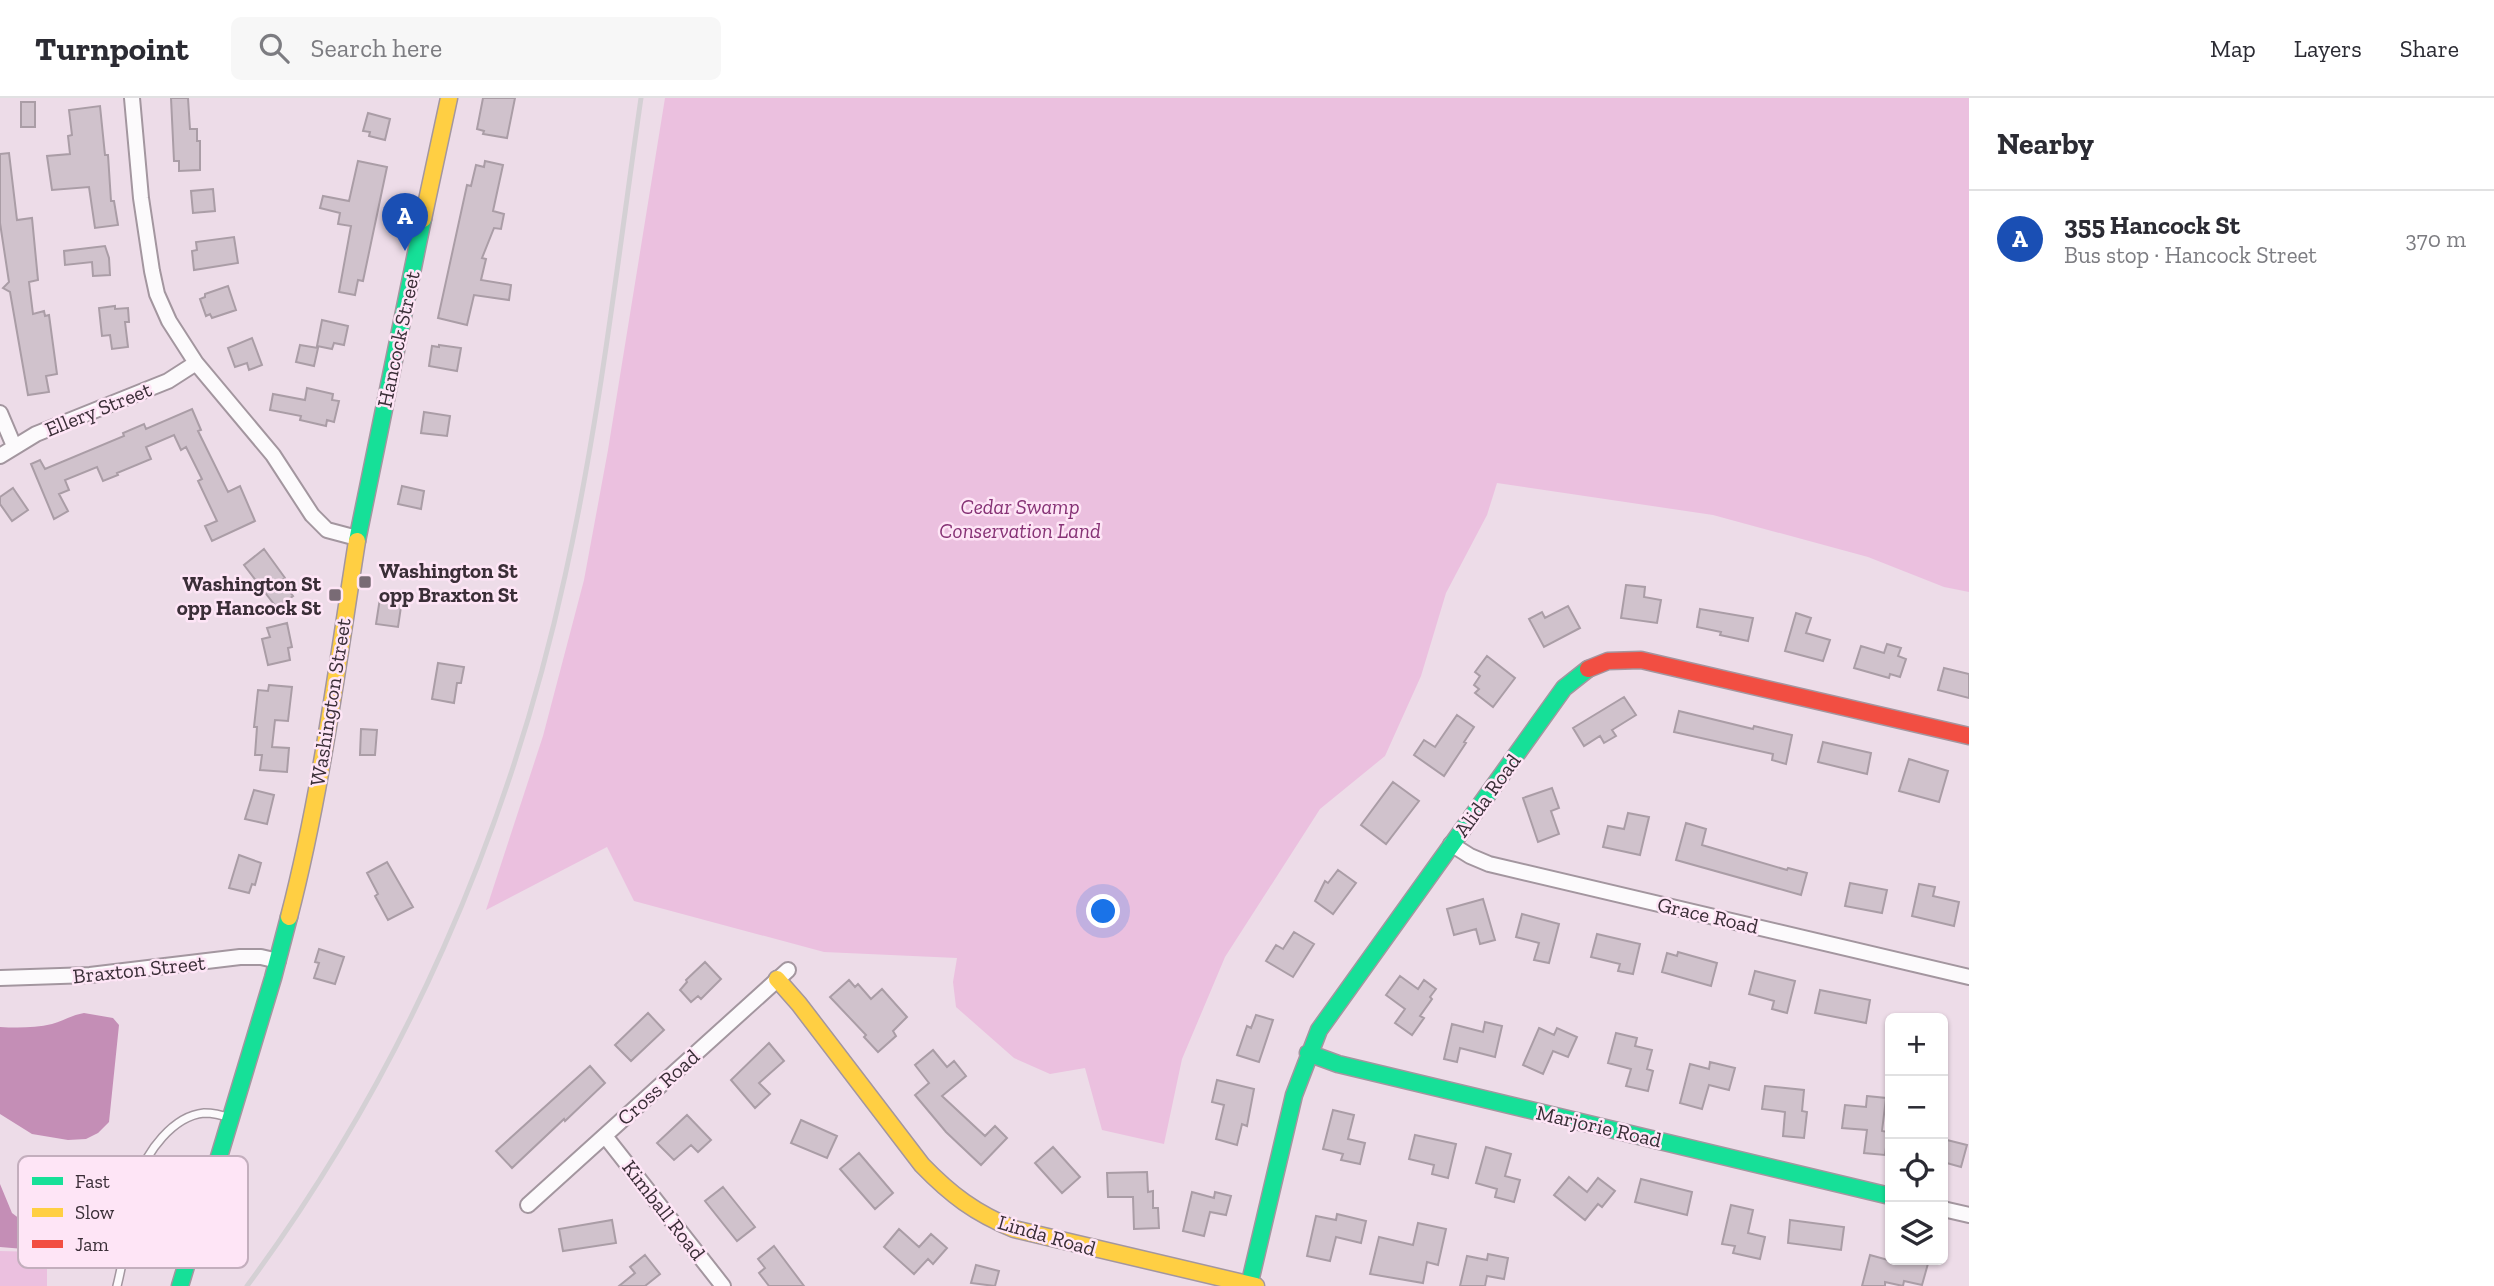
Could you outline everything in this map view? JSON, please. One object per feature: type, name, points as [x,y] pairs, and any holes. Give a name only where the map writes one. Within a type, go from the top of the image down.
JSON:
[{"type":"street","points":[[132,98],[141,198],[154,283],[169,321],[196,363],[262,441],[320,524],[336,534],[357,538]]},
{"type":"street","name":"Hancock Street","points":[[357,538],[449,98]]},
{"type":"street","name":"Ellery Street","points":[[0,456],[49,428],[168,381],[196,363]]},
{"type":"street","points":[[0,413],[14,446]]},
{"type":"street","name":"Washington Street","points":[[219,1156],[278,961],[312,812],[357,538]]},
{"type":"street","name":"Alida Road","points":[[1251,1286],[1294,1095],[1308,1053],[1326,1018],[1564,688],[1578,674],[1604,661],[1641,660],[1969,736]]},
{"type":"street","name":"Grace Road","points":[[1451,844],[1489,864],[1969,977]]},
{"type":"street","name":"Braxton Street","points":[[0,978],[90,975],[240,957],[261,957],[278,961]]},
{"type":"street","name":"Cross Road","points":[[528,1205],[783,974]]},
{"type":"street","name":"Linda Road","points":[[783,974],[799,1004],[922,1165],[942,1186],[975,1211],[1027,1233],[1251,1286]]},
{"type":"street","name":"Marjorie Road","points":[[1308,1053],[1338,1064],[1885,1195]]},
{"type":"street","name":"Kimball Road","points":[[605,1136],[723,1286]]},
{"type":"street","points":[[1948,1210],[1969,1215]]},
{"type":"street","name":"Washington Street","points":[[180,1286],[185,1268]]},
{"type":"lane","points":[[149,1156],[167,1133],[194,1115],[211,1113],[230,1118]]},
{"type":"lane","points":[[117,1286],[121,1268]]},
{"type":"green space","name":"Cedar Swamp Conservation Land","points":[[665,98],[1969,98],[1969,592],[1944,587],[1868,557],[1713,515],[1497,483],[1487,515],[1446,593],[1421,676],[1385,756],[1320,809],[1225,957],[1182,1059],[1164,1144],[1102,1130],[1085,1068],[1050,1074],[1014,1058],[956,1007],[953,982],[957,958],[824,952],[634,901],[607,847],[486,910],[543,736],[584,580],[608,450]]},
{"type":"green space","points":[[0,1251],[18,1251],[18,1268],[47,1268],[47,1286],[0,1286]]},
{"type":"shaded area","points":[[84,1013],[113,1018],[119,1025],[109,1122],[98,1133],[86,1139],[68,1140],[32,1134],[0,1114],[0,1027],[46,1025]]},
{"type":"shaded area","points":[[0,1184],[12,1213],[18,1218],[18,1248],[0,1247]]},
{"type":"building","points":[[171,98],[188,98],[190,129],[197,129],[197,141],[200,141],[200,170],[179,171],[179,161],[174,161]]},
{"type":"building","points":[[483,98],[515,98],[507,138],[483,134],[484,131],[477,129]]},
{"type":"building","points":[[21,102],[35,102],[35,127],[21,127]]},
{"type":"building","points":[[100,106],[105,155],[108,155],[111,201],[114,201],[118,225],[95,228],[89,187],[52,190],[47,156],[70,154],[68,136],[72,135],[69,110]]},
{"type":"building","points":[[368,113],[390,119],[385,140],[369,136],[370,132],[363,131]]},
{"type":"building","points":[[9,153],[17,220],[32,218],[38,280],[29,282],[33,314],[44,311],[45,316],[49,315],[57,374],[46,376],[49,392],[28,395],[10,292],[3,288],[9,282],[0,223],[0,154]]},
{"type":"building","points":[[358,161],[387,167],[363,281],[358,280],[355,295],[339,292],[351,226],[338,224],[340,213],[320,208],[323,196],[349,201]]},
{"type":"building","points":[[485,161],[503,165],[493,211],[504,214],[501,229],[494,228],[482,258],[486,259],[481,280],[511,285],[509,300],[474,295],[467,325],[438,318],[467,185],[471,186],[476,165],[484,167]]},
{"type":"building","points":[[213,189],[215,211],[193,213],[191,191]]},
{"type":"building","points":[[234,237],[238,263],[194,270],[192,251],[197,250],[196,242]]},
{"type":"building","points":[[105,246],[110,275],[93,276],[92,262],[65,265],[64,251]]},
{"type":"building","points":[[228,286],[236,310],[212,318],[210,314],[206,316],[200,299],[205,297],[205,294]]},
{"type":"building","points":[[115,306],[115,309],[128,308],[129,322],[125,322],[128,347],[112,349],[110,335],[102,336],[99,308]]},
{"type":"building","points":[[322,320],[348,326],[344,345],[334,343],[332,349],[317,346]]},
{"type":"building","points":[[252,338],[262,365],[249,370],[247,363],[235,367],[228,348]]},
{"type":"building","points":[[300,345],[318,348],[314,366],[296,362]]},
{"type":"building","points":[[432,346],[461,348],[457,371],[429,366]]},
{"type":"building","points":[[307,388],[333,394],[332,400],[339,401],[334,422],[327,420],[326,426],[300,420],[301,416],[270,410],[273,394],[305,400]]},
{"type":"building","points":[[192,409],[201,430],[198,431],[228,492],[240,486],[255,521],[212,541],[205,526],[217,521],[198,481],[202,479],[186,447],[181,450],[174,435],[146,447],[151,459],[117,473],[118,475],[103,481],[97,467],[65,480],[69,490],[59,494],[68,511],[54,519],[31,464],[40,460],[45,469],[124,436],[123,433],[144,424],[146,429]]},
{"type":"building","points":[[424,412],[450,416],[447,436],[421,433]]},
{"type":"building","points":[[402,486],[424,491],[421,509],[398,504]]},
{"type":"building","points":[[13,488],[28,510],[12,521],[0,504],[0,497]]},
{"type":"building","points":[[264,549],[285,578],[281,581],[293,596],[277,608],[244,565]]},
{"type":"building","points":[[1626,585],[1645,587],[1644,597],[1661,600],[1657,623],[1621,618]]},
{"type":"building","points":[[380,598],[402,600],[398,627],[376,624]]},
{"type":"building","points":[[1568,606],[1580,628],[1544,647],[1529,619],[1542,612],[1545,618]]},
{"type":"building","points":[[1700,609],[1753,618],[1748,641],[1697,627]]},
{"type":"building","points":[[1796,613],[1811,618],[1806,633],[1830,640],[1823,661],[1785,651]]},
{"type":"building","points":[[287,623],[292,647],[288,648],[290,660],[268,665],[262,639],[270,637],[267,628]]},
{"type":"building","points":[[1887,644],[1901,648],[1898,656],[1906,659],[1900,677],[1890,674],[1889,678],[1854,668],[1861,646],[1884,653]]},
{"type":"building","points":[[1487,656],[1515,678],[1493,707],[1475,693],[1479,689],[1474,685],[1480,676],[1475,672]]},
{"type":"building","points":[[438,663],[464,667],[461,683],[457,683],[454,703],[432,699]]},
{"type":"building","points":[[1944,668],[1969,674],[1969,698],[1938,690]]},
{"type":"building","points":[[269,685],[292,687],[288,721],[275,720],[272,747],[289,748],[287,772],[260,770],[262,755],[255,755],[257,727],[254,727],[258,690],[268,691]]},
{"type":"building","points":[[1624,697],[1636,715],[1612,730],[1616,736],[1604,743],[1600,736],[1584,746],[1573,728]]},
{"type":"building","points":[[1679,711],[1753,729],[1754,726],[1792,735],[1786,764],[1772,760],[1773,754],[1674,732]]},
{"type":"building","points":[[1457,715],[1474,727],[1444,776],[1414,755],[1424,740],[1435,747]]},
{"type":"building","points":[[361,729],[377,730],[375,755],[360,755]]},
{"type":"building","points":[[1823,742],[1871,753],[1867,774],[1818,762]]},
{"type":"building","points":[[1909,759],[1948,771],[1939,802],[1899,791]]},
{"type":"building","points":[[1393,782],[1419,801],[1386,844],[1361,825]]},
{"type":"building","points":[[1552,788],[1559,808],[1551,811],[1559,834],[1538,842],[1523,798]]},
{"type":"building","points":[[254,790],[274,795],[267,824],[245,819]]},
{"type":"building","points":[[1628,813],[1649,817],[1640,855],[1603,847],[1608,826],[1624,829]]},
{"type":"building","points":[[1686,823],[1706,829],[1702,845],[1787,870],[1788,868],[1807,873],[1801,895],[1676,860]]},
{"type":"building","points":[[239,855],[261,863],[255,885],[252,884],[249,893],[229,888]]},
{"type":"building","points":[[387,862],[413,907],[388,920],[367,873]]},
{"type":"building","points":[[1338,870],[1356,883],[1333,914],[1315,901],[1325,881],[1328,883]]},
{"type":"building","points":[[1850,883],[1887,890],[1882,913],[1845,906]]},
{"type":"building","points":[[1919,884],[1935,887],[1933,896],[1959,902],[1954,926],[1912,916]]},
{"type":"building","points":[[1483,899],[1495,940],[1480,944],[1476,929],[1454,935],[1447,909]]},
{"type":"building","points":[[1522,914],[1559,924],[1549,963],[1534,960],[1539,943],[1516,937]]},
{"type":"building","points":[[1294,932],[1314,944],[1293,977],[1266,961],[1276,945],[1283,949]]},
{"type":"building","points":[[1597,934],[1640,944],[1633,974],[1618,971],[1620,964],[1591,957]]},
{"type":"building","points":[[319,949],[344,957],[335,984],[314,978],[319,963],[315,962]]},
{"type":"building","points":[[1678,952],[1717,963],[1711,986],[1662,972],[1667,953],[1677,956]]},
{"type":"building","points":[[705,962],[721,979],[701,999],[698,996],[691,1002],[680,990],[686,980]]},
{"type":"building","points":[[1755,971],[1795,981],[1787,1013],[1772,1009],[1774,1001],[1749,994]]},
{"type":"building","points":[[1400,976],[1418,989],[1424,980],[1436,989],[1420,1016],[1424,1018],[1412,1035],[1395,1023],[1405,1009],[1386,995]]},
{"type":"building","points":[[849,980],[855,987],[858,984],[871,999],[882,989],[907,1017],[893,1031],[896,1036],[878,1052],[864,1037],[866,1035],[830,997]]},
{"type":"building","points":[[1820,990],[1870,1000],[1866,1023],[1815,1013]]},
{"type":"building","points":[[648,1013],[664,1030],[631,1061],[615,1045]]},
{"type":"building","points":[[1256,1015],[1273,1020],[1259,1062],[1237,1055],[1247,1026],[1251,1028]]},
{"type":"building","points":[[1485,1022],[1502,1026],[1495,1057],[1460,1048],[1457,1062],[1444,1059],[1452,1024],[1483,1032]]},
{"type":"building","points":[[1539,1028],[1554,1035],[1557,1028],[1577,1037],[1568,1057],[1553,1051],[1543,1074],[1523,1065]]},
{"type":"building","points":[[1616,1033],[1637,1038],[1635,1046],[1652,1050],[1647,1069],[1653,1071],[1648,1091],[1626,1086],[1631,1069],[1608,1063]]},
{"type":"building","points":[[769,1043],[784,1061],[759,1083],[770,1094],[755,1108],[731,1080]]},
{"type":"building","points":[[933,1050],[947,1067],[954,1061],[966,1076],[942,1096],[985,1136],[995,1126],[1007,1138],[981,1165],[946,1132],[915,1095],[929,1083],[915,1065]]},
{"type":"building","points":[[1710,1062],[1735,1068],[1729,1090],[1709,1085],[1702,1109],[1680,1103],[1690,1064],[1709,1069]]},
{"type":"building","points":[[590,1066],[605,1083],[512,1168],[496,1151]]},
{"type":"building","points":[[1217,1080],[1254,1089],[1247,1126],[1242,1124],[1237,1145],[1216,1139],[1224,1105],[1212,1102]]},
{"type":"building","points":[[1765,1086],[1804,1090],[1802,1111],[1807,1112],[1804,1138],[1783,1136],[1785,1112],[1762,1109]]},
{"type":"building","points":[[1867,1096],[1885,1098],[1882,1131],[1885,1132],[1885,1155],[1864,1153],[1867,1130],[1842,1128],[1845,1105],[1866,1107]]},
{"type":"building","points":[[1333,1110],[1354,1115],[1348,1139],[1365,1143],[1360,1164],[1341,1160],[1343,1154],[1323,1149]]},
{"type":"building","points":[[687,1115],[711,1140],[698,1152],[691,1145],[674,1160],[657,1143]]},
{"type":"building","points":[[801,1120],[837,1136],[827,1158],[791,1143]]},
{"type":"building","points":[[1415,1135],[1456,1144],[1448,1178],[1432,1174],[1434,1165],[1409,1159]]},
{"type":"building","points":[[1948,1140],[1967,1145],[1961,1167],[1948,1163]]},
{"type":"building","points":[[1053,1147],[1080,1177],[1062,1193],[1035,1163]]},
{"type":"building","points":[[1486,1147],[1511,1154],[1505,1176],[1520,1180],[1514,1202],[1495,1197],[1497,1189],[1476,1183]]},
{"type":"building","points":[[859,1153],[893,1193],[875,1209],[840,1169]]},
{"type":"building","points":[[1147,1172],[1148,1192],[1153,1191],[1153,1208],[1158,1208],[1159,1228],[1134,1229],[1133,1197],[1108,1197],[1107,1173]]},
{"type":"building","points":[[1569,1177],[1587,1192],[1598,1178],[1615,1191],[1602,1207],[1598,1204],[1585,1220],[1554,1195]]},
{"type":"building","points":[[1641,1179],[1692,1192],[1687,1215],[1635,1202]]},
{"type":"building","points":[[723,1187],[755,1227],[737,1241],[705,1201]]},
{"type":"building","points":[[1192,1192],[1214,1198],[1215,1192],[1231,1196],[1226,1215],[1210,1212],[1204,1236],[1183,1231]]},
{"type":"building","points":[[1731,1205],[1753,1210],[1748,1233],[1765,1237],[1760,1259],[1733,1253],[1735,1246],[1722,1244]]},
{"type":"building","points":[[1337,1214],[1366,1221],[1361,1243],[1336,1237],[1330,1261],[1307,1256],[1316,1216],[1336,1220]]},
{"type":"building","points":[[612,1220],[616,1243],[563,1251],[559,1229]]},
{"type":"building","points":[[1790,1220],[1844,1227],[1841,1250],[1788,1243]]},
{"type":"building","points":[[1418,1223],[1446,1229],[1438,1265],[1427,1262],[1423,1283],[1370,1274],[1379,1237],[1413,1245]]},
{"type":"building","points":[[899,1229],[919,1247],[931,1234],[947,1248],[933,1264],[928,1259],[914,1274],[884,1247]]},
{"type":"building","points":[[774,1246],[804,1286],[769,1286],[759,1273],[765,1268],[758,1259]]},
{"type":"building","points":[[1488,1254],[1508,1258],[1504,1279],[1487,1276],[1485,1286],[1460,1286],[1467,1256],[1487,1260]]},
{"type":"building","points":[[645,1255],[660,1274],[645,1286],[619,1286],[635,1273],[630,1267]]},
{"type":"building","points":[[1870,1255],[1885,1259],[1885,1265],[1928,1265],[1922,1285],[1904,1281],[1903,1286],[1885,1282],[1885,1286],[1862,1286]]},
{"type":"building","points":[[976,1265],[999,1271],[995,1286],[971,1283]]},
{"type":"railway","points":[[247,1286],[303,1205],[355,1122],[401,1036],[444,948],[481,858],[514,765],[542,671],[577,517],[608,338],[641,98]]},
{"type":"traffic: fast","points":[[357,541],[423,219]]},
{"type":"traffic: fast","points":[[1249,1286],[1294,1095],[1319,1030],[1564,688],[1588,669]]},
{"type":"traffic: fast","points":[[219,1156],[289,917]]},
{"type":"traffic: fast","points":[[1308,1053],[1338,1064],[1885,1195]]},
{"type":"traffic: fast","points":[[180,1286],[185,1268]]},
{"type":"traffic: slow","points":[[423,219],[449,98]]},
{"type":"traffic: slow","points":[[289,917],[319,777],[357,541]]},
{"type":"traffic: slow","points":[[777,979],[922,1165],[975,1210],[1014,1229],[1256,1286]]},
{"type":"traffic: jam","points":[[1588,669],[1608,661],[1641,660],[1969,736]]},
{"type":"place","name":"355 Hancock St","points":[[405,251]]},
{"type":"place","name":"Washington St opp Braxton St","points":[[365,582]]},
{"type":"place","name":"Washington St opp Hancock St","points":[[335,595]]}]
